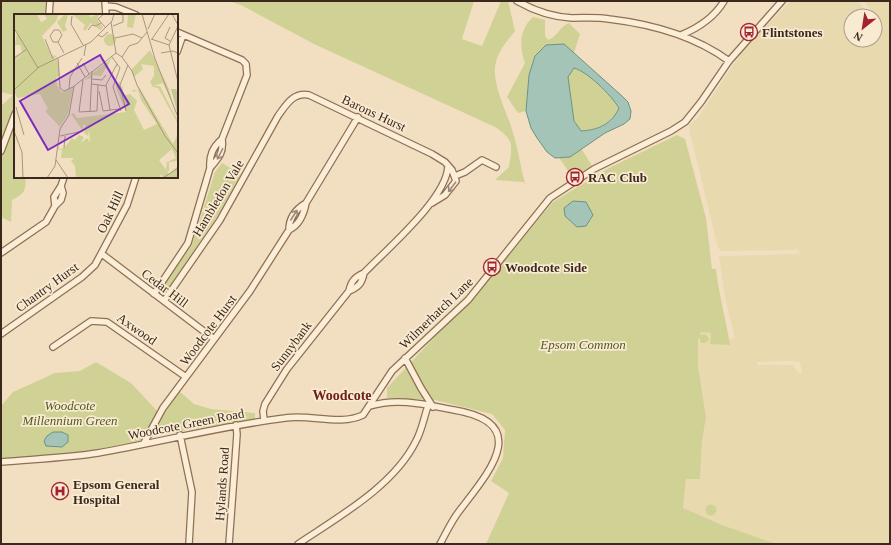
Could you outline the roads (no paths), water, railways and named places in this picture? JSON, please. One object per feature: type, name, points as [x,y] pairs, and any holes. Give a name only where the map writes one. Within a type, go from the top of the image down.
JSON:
[{"type":"street","points":[[49,14],[50,1]]},
{"type":"street","points":[[517,1],[552,15],[572,18],[611,19],[681,35],[708,47],[729,61]]},
{"type":"street","points":[[681,35],[693,30],[714,15],[724,1]]},
{"type":"street","name":"Wilmerhatch Lane","points":[[370,406],[392,371],[443,324],[480,287],[550,198],[594,169],[671,131],[690,118],[729,61],[782,1]]},
{"type":"street","points":[[106,14],[106,3],[134,14]]},
{"type":"street","points":[[178,32],[242,60],[246,64],[247,75],[222,139],[223,148],[219,159],[210,168]]},
{"type":"street","points":[[178,49],[183,35]]},
{"type":"street","name":"Barons Hurst","points":[[287,103],[297,96],[309,95],[418,146],[448,166]]},
{"type":"street","name":"Hambledon Vale","points":[[164,301],[220,220],[271,127],[287,103]]},
{"type":"street","points":[[1,151],[14,117]]},
{"type":"street","name":"Woodcote Hurst","points":[[144,443],[163,408],[250,291],[289,230],[290,221],[298,208],[306,203],[358,117]]},
{"type":"street","points":[[154,294],[188,243],[210,168],[210,158],[215,145],[222,139]]},
{"type":"street","points":[[448,166],[455,176],[465,172],[482,160],[496,167]]},
{"type":"street","name":"Sunnybank","points":[[264,420],[263,411],[265,404],[287,369],[349,291],[358,288],[362,282],[364,273],[432,203],[447,179],[448,166]]},
{"type":"street","name":"Sunnybank","points":[[432,203],[445,195],[453,187],[456,181],[455,176]]},
{"type":"street","points":[[1,253],[41,227],[50,217],[55,206],[54,197],[61,186],[64,178]]},
{"type":"street","name":"Oak Hill","points":[[102,254],[127,205],[136,178]]},
{"type":"street","name":"Cedar Hill","points":[[102,254],[214,339]]},
{"type":"street","name":"Chantry Hurst","points":[[1,334],[82,277],[95,265],[102,254]]},
{"type":"street","name":"Axwood","points":[[53,347],[84,325],[91,321],[99,320],[116,327],[186,377]]},
{"type":"street","points":[[405,358],[431,406]]},
{"type":"street","points":[[370,406],[382,402],[431,406],[478,415],[492,424],[499,439],[496,458],[489,472],[460,510],[440,544]]},
{"type":"street","name":"Woodcote Green Road","points":[[1,462],[83,455],[180,435],[288,417],[349,419],[363,415],[370,406]]},
{"type":"street","points":[[298,544],[375,490],[396,469],[417,439],[431,406]]},
{"type":"street","name":"Hylands Road","points":[[229,544],[237,434],[236,425]]},
{"type":"street","points":[[180,435],[192,492],[189,544]]},
{"type":"place","name":"Flintstones","points":[[749,32]]},
{"type":"place","name":"RAC Club","points":[[575,177]]},
{"type":"place","name":"Woodcote Side","points":[[492,267]]},
{"type":"place","name":"Epsom General Hospital","points":[[60,491]]},
{"type":"district","name":"Woodcote","points":[[342,395]]},
{"type":"park label","name":"Epsom Common","points":[[583,344]]},
{"type":"park label","name":"Woodcote Millennium Green","points":[[70,412]]}]
